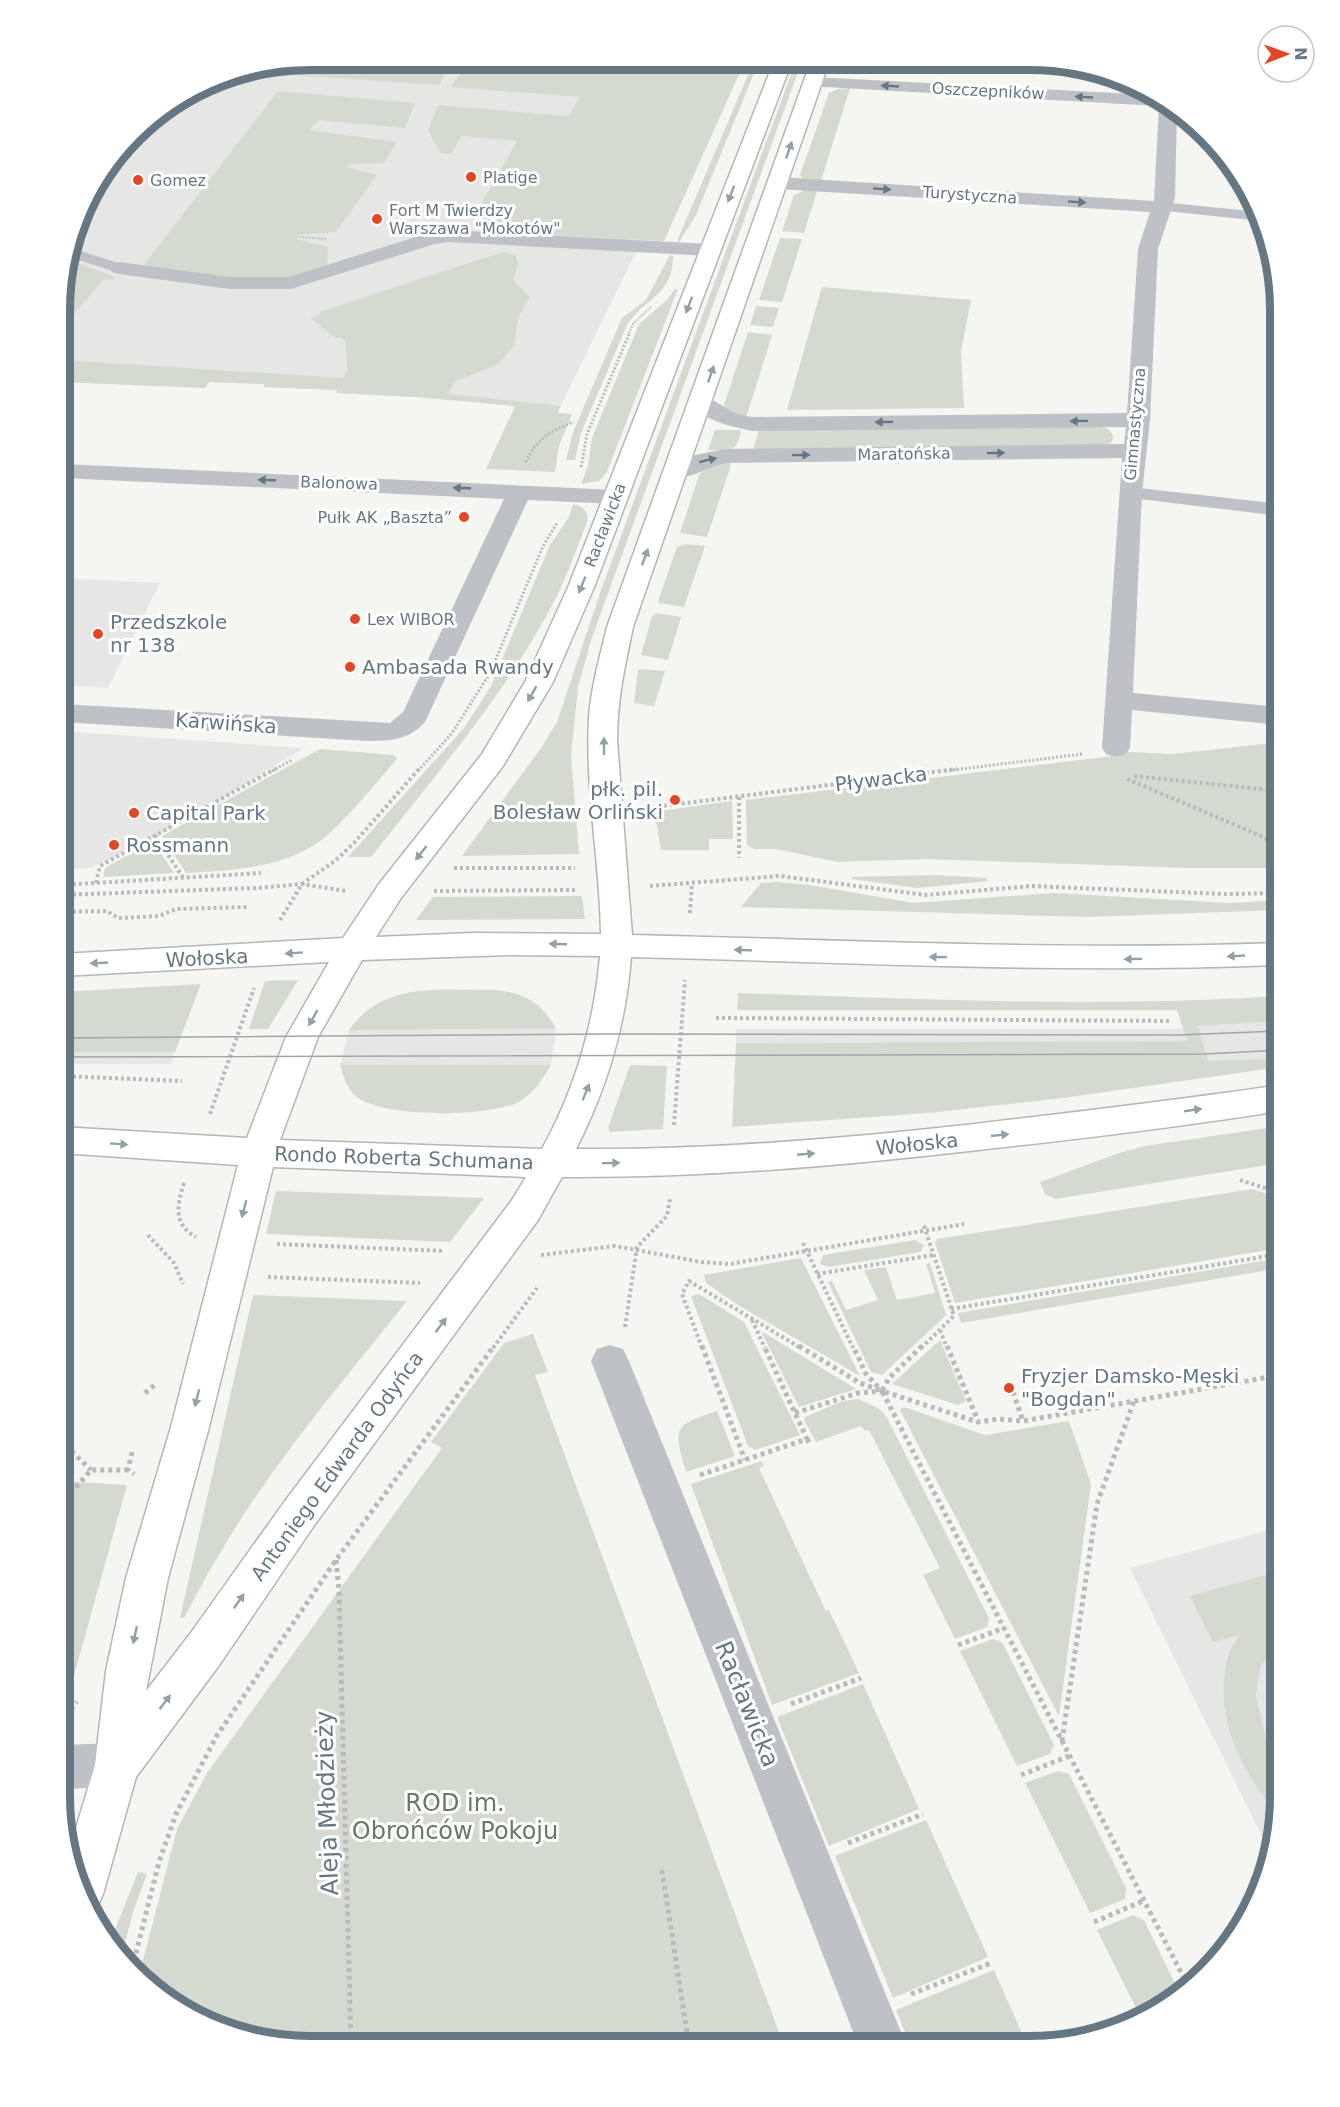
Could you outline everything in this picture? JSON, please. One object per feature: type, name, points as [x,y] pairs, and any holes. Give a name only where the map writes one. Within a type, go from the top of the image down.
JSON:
[{"type":"main road","name":"Racławicka","points":[[352,949],[390,891],[450,817],[517,721],[539,681],[567,622],[780,70]]},
{"type":"main road","points":[[616,946],[604,781],[605,698],[620,627],[816,72]]},
{"type":"main road","points":[[352,949],[452,945],[616,946],[910,957],[1101,960],[1270,954]]},
{"type":"main road","name":"Rondo Roberta Schumana","points":[[352,949],[302,1037],[259,1152],[553,1164],[600,1056],[610,1010],[616,946]]},
{"type":"main road","name":"Wołoska","points":[[70,965],[352,949]]},
{"type":"main road","name":"Wołoska","points":[[553,1164],[711,1161],[861,1150],[1083,1125],[1270,1099]]},
{"type":"main road","points":[[70,1141],[259,1152]]},
{"type":"main road","name":"Antoniego Edwarda Odyńca","points":[[85,1878],[117,1765],[127,1671],[147,1578],[190,1427],[259,1152]]},
{"type":"main road","name":"Antoniego Edwarda Odyńca","points":[[117,1765],[206,1649],[299,1514],[470,1286],[525,1210],[553,1164]]},
{"type":"street","name":"Oszczepników","points":[[816,72],[1144,99]]},
{"type":"street","name":"Gimnastyczna","points":[[1116,748],[1130,493],[1138,420],[1148,249],[1165,198],[1168,114]]},
{"type":"street","name":"Turystyczna","points":[[778,183],[1161,207]]},
{"type":"street","points":[[119,268],[230,283],[291,283],[432,238],[448,236],[710,250]]},
{"type":"street","name":"Maratońska","points":[[700,402],[728,419],[752,424],[1138,420]]},
{"type":"street","name":"Maratońska","points":[[676,472],[704,460],[726,456],[1134,451]]},
{"type":"street","name":"Balonowa","points":[[70,471],[616,497]]},
{"type":"street","name":"Karwińska","points":[[70,713],[392,732],[405,727],[415,716],[520,491]]},
{"type":"street","points":[[1120,700],[1270,715]]},
{"type":"street","name":"Racławicka","points":[[610,1361],[876,2028]]},
{"type":"street","points":[[70,1767],[117,1765]]},
{"type":"lane","points":[[1161,207],[1250,216]]},
{"type":"lane","points":[[77,254],[119,268]]},
{"type":"lane","points":[[1130,493],[1270,509]]},
{"type":"path","points":[[580,468],[587,434],[633,324],[638,317],[654,305]]},
{"type":"path","points":[[526,465],[539,442],[554,429],[574,422]]},
{"type":"path","name":"Pływacka","points":[[645,808],[1116,748]]},
{"type":"path","points":[[96,883],[100,866],[296,758]]},
{"type":"path","points":[[1270,790],[1118,774],[1270,842]]},
{"type":"path","points":[[739,797],[739,858]]},
{"type":"path","points":[[155,835],[184,879]]},
{"type":"path","points":[[449,868],[585,868]]},
{"type":"path","points":[[70,884],[261,873]]},
{"type":"path","points":[[652,886],[780,876],[926,895],[1031,886],[1226,894],[1270,893]]},
{"type":"path","points":[[690,907],[692,883]]},
{"type":"path","points":[[70,895],[255,888],[302,884],[348,891]]},
{"type":"path","points":[[433,891],[586,890]]},
{"type":"path","points":[[70,912],[107,911],[118,918],[159,916],[176,909],[248,907]]},
{"type":"path","points":[[212,1107],[258,978]]},
{"type":"path","points":[[674,1132],[684,988]]},
{"type":"path","points":[[716,1018],[1171,1021]]},
{"type":"path","points":[[70,1076],[182,1081]]},
{"type":"path","points":[[1240,1180],[1270,1190]]},
{"type":"path","points":[[177,1203],[178,1222],[187,1234],[198,1238]]},
{"type":"path","points":[[610,1361],[624,1331],[637,1247],[667,1216],[669,1208]]},
{"type":"path","points":[[882,1391],[889,1378],[954,1316],[923,1223]]},
{"type":"path","points":[[547,1255],[593,1246],[637,1247],[712,1264],[730,1264],[964,1224]]},
{"type":"path","points":[[148,1234],[166,1252],[180,1272],[184,1288]]},
{"type":"path","points":[[803,1243],[866,1374],[882,1391],[1185,1980]]},
{"type":"path","points":[[270,1244],[447,1251]]},
{"type":"path","points":[[817,1274],[933,1255]]},
{"type":"path","points":[[951,1309],[1270,1256]]},
{"type":"path","points":[[264,1276],[423,1284]]},
{"type":"path","points":[[745,1460],[682,1294],[689,1281],[860,1383],[978,1422],[998,1419],[1023,1421],[1270,1377]]},
{"type":"path","points":[[134,1959],[159,1862],[176,1814],[216,1737],[336,1560],[537,1288]]},
{"type":"path","points":[[752,1320],[810,1444]]},
{"type":"path","points":[[940,1330],[978,1422]]},
{"type":"path","points":[[145,1393],[161,1380]]},
{"type":"path","points":[[795,1413],[858,1393],[882,1391]]},
{"type":"path","points":[[1013,1392],[1023,1421]]},
{"type":"path","points":[[1062,1742],[1097,1504],[1134,1401]]},
{"type":"path","points":[[660,1488],[807,1439]]},
{"type":"path","points":[[70,1450],[91,1470],[128,1470]]},
{"type":"path","points":[[70,1494],[91,1470]]},
{"type":"path","name":"Aleja Młodzieży","points":[[336,1560],[339,1590],[351,2037]]},
{"type":"path","points":[[958,1645],[1004,1628]]},
{"type":"path","points":[[753,1719],[861,1678]]},
{"type":"path","points":[[1021,1775],[1069,1756]]},
{"type":"path","points":[[809,1859],[923,1814]]},
{"type":"path","points":[[662,1870],[688,2037]]},
{"type":"path","points":[[1094,1922],[1143,1900]]},
{"type":"path","points":[[876,2028],[991,1963]]},
{"type":"shaded area","name":"Fort M Twierdzy Warszawa \"Mokotów\"","points":[[310,70],[741,70],[664,241],[642,240],[557,413],[514,410],[515,406],[416,397],[264,387],[264,384],[209,382],[205,388],[70,382],[70,310],[75,264],[83,233],[95,204],[111,177],[130,152],[164,120],[190,103],[233,83],[264,75]]},
{"type":"shaded area","name":"Przedszkole nr 138","points":[[70,578],[160,583],[108,688],[70,686]]},
{"type":"shaded area","name":"Capital Park","points":[[70,732],[303,748],[196,815],[92,868],[70,869]]},
{"type":"shaded area","points":[[1270,1022],[1270,1058],[1207,1061],[1198,1026]]},
{"type":"shaded area","points":[[556,1029],[551,1065],[340,1065],[349,1030]]},
{"type":"shaded area","points":[[736,1029],[1184,1029],[1187,1042],[736,1043]]},
{"type":"shaded area","points":[[70,1052],[175,1052],[171,1064],[70,1064]]},
{"type":"shaded area","points":[[1270,1530],[1270,1797],[1265,1843],[1130,1568]]},
{"type":"green space","points":[[310,70],[447,70],[439,85],[292,75],[295,71]]},
{"type":"green space","points":[[463,70],[741,70],[664,241],[480,231],[483,221],[472,220],[517,141],[462,136],[451,154],[440,153],[428,131],[438,105],[569,116],[580,97],[450,87]]},
{"type":"green space","points":[[750,70],[755,70],[696,215],[679,242],[677,241]]},
{"type":"green space","points":[[793,70],[799,70],[591,640],[578,688],[571,755],[579,854],[462,856],[541,748],[557,722],[600,593]]},
{"type":"green space","points":[[850,88],[821,181],[803,179],[800,175],[829,93],[837,89]]},
{"type":"green space","points":[[278,91],[415,103],[405,128],[319,120],[309,130],[397,142],[384,163],[349,164],[347,167],[377,175],[336,232],[300,235],[297,239],[328,247],[327,265],[291,277],[230,277],[143,266]]},
{"type":"green space","points":[[805,190],[817,191],[804,233],[782,231],[794,195]]},
{"type":"green space","points":[[780,238],[802,239],[782,302],[759,300]]},
{"type":"green space","points":[[503,252],[516,256],[518,264],[513,280],[530,297],[518,318],[514,346],[497,365],[455,381],[448,394],[561,406],[558,413],[572,414],[559,446],[555,472],[486,469],[515,406],[416,397],[336,393],[337,390],[264,387],[264,384],[209,382],[205,388],[70,382],[70,361],[343,378],[347,370],[346,342],[340,337],[336,338],[310,318],[321,314],[319,312]]},
{"type":"green space","points":[[670,255],[673,256],[672,269],[668,280],[657,295],[627,325],[581,433],[575,460],[566,460],[573,432],[622,318],[646,300]]},
{"type":"green space","points":[[76,262],[115,277],[112,280],[104,279],[74,314],[70,314],[70,310]]},
{"type":"green space","points":[[822,287],[971,300],[961,351],[964,408],[787,410]]},
{"type":"green space","points":[[675,289],[678,289],[607,472],[599,481],[581,484],[588,466],[592,438],[639,324],[667,300]]},
{"type":"green space","points":[[756,306],[779,308],[773,327],[750,325]]},
{"type":"green space","points":[[748,332],[772,335],[747,415],[742,418],[726,410],[724,405]]},
{"type":"green space","points":[[1094,425],[1108,429],[1113,435],[1112,442],[1101,448],[760,451],[754,448],[758,432],[766,428]]},
{"type":"green space","points":[[715,430],[740,430],[741,432],[736,445],[730,450],[708,450]]},
{"type":"green space","points":[[729,462],[731,465],[707,537],[680,533],[699,475],[707,467]]},
{"type":"green space","points":[[573,504],[585,510],[587,522],[558,594],[518,663],[447,762],[371,857],[348,857],[464,728],[491,686],[550,545],[569,517]]},
{"type":"green space","points":[[686,544],[705,546],[684,607],[659,603],[677,547]]},
{"type":"green space","points":[[657,613],[681,617],[668,660],[641,655],[652,616]]},
{"type":"green space","points":[[638,670],[665,671],[654,706],[634,703]]},
{"type":"green space","points":[[1270,743],[1270,868],[1189,868],[925,859],[838,862],[776,849],[754,849],[747,845],[746,800],[1113,756],[1127,752],[1173,754]]},
{"type":"green space","points":[[320,749],[394,755],[397,759],[332,831],[300,853],[264,865],[186,873],[162,836]]},
{"type":"green space","points":[[732,801],[733,839],[709,839],[709,850],[661,850],[655,814],[660,811]]},
{"type":"green space","points":[[153,841],[174,873],[103,877],[105,868]]},
{"type":"green space","points":[[934,875],[987,878],[988,881],[918,888],[851,879],[852,877]]},
{"type":"green space","points":[[761,883],[809,885],[914,903],[1054,893],[1229,903],[1270,901],[1270,910],[1086,917],[741,907]]},
{"type":"green space","points":[[582,896],[585,919],[416,920],[433,897]]},
{"type":"green space","points":[[298,980],[268,1029],[249,1029],[265,981]]},
{"type":"green space","points":[[201,984],[175,1052],[70,1052],[70,991]]},
{"type":"green space","points":[[435,990],[506,991],[532,1001],[545,1012],[556,1029],[349,1030],[363,1014],[379,1003],[397,996]]},
{"type":"green space","points":[[738,993],[1077,1002],[1270,997],[1270,1022],[1198,1026],[1208,1061],[1270,1058],[1270,1068],[1063,1098],[928,1113],[732,1127],[736,1043],[1187,1041],[1177,1010],[737,1010]]},
{"type":"green space","points":[[340,1065],[551,1065],[531,1093],[508,1106],[488,1110],[439,1113],[390,1109],[370,1104],[357,1097],[351,1090]]},
{"type":"green space","points":[[630,1065],[667,1066],[663,1129],[610,1132],[608,1128]]},
{"type":"green space","points":[[1270,1127],[1270,1165],[1055,1199],[1045,1194],[1040,1182],[1119,1153],[1145,1146]]},
{"type":"green space","points":[[1252,1189],[1270,1195],[1270,1250],[955,1303],[935,1243],[937,1239]]},
{"type":"green space","points":[[276,1191],[484,1198],[450,1242],[266,1234]]},
{"type":"green space","points":[[915,1240],[924,1245],[921,1252],[828,1267],[820,1264],[823,1255]]},
{"type":"green space","points":[[801,1258],[860,1376],[738,1305],[706,1283],[704,1275]]},
{"type":"green space","points":[[1270,1260],[1270,1270],[961,1323],[958,1313]]},
{"type":"green space","points":[[930,1263],[946,1315],[882,1375],[871,1372],[828,1282],[832,1281],[846,1310],[878,1300],[864,1270],[886,1267],[897,1300],[935,1293],[926,1264]]},
{"type":"green space","points":[[699,1294],[744,1322],[800,1435],[755,1450],[748,1446],[691,1296]]},
{"type":"green space","points":[[253,1295],[407,1301],[283,1458],[238,1524],[184,1618],[180,1618]]},
{"type":"green space","points":[[761,1331],[856,1389],[799,1407]]},
{"type":"green space","name":"ROD im. Obrońców Pokoju","points":[[533,1334],[548,1372],[535,1375],[781,2037],[295,2036],[248,2028],[204,2012],[164,1987],[141,1966],[177,1829],[207,1773],[442,1448],[431,1442],[504,1343]]},
{"type":"green space","points":[[940,1340],[966,1401],[958,1405],[892,1384]]},
{"type":"green space","points":[[858,1399],[878,1408],[886,1416],[989,1618],[987,1627],[955,1639],[923,1575],[940,1568],[869,1430],[865,1431],[861,1426],[816,1442],[804,1420],[805,1417],[843,1401]]},
{"type":"green space","points":[[904,1407],[985,1435],[1069,1421],[1091,1484],[1059,1716],[900,1410]]},
{"type":"green space","points":[[717,1411],[735,1456],[686,1472],[679,1446],[680,1430],[692,1420]]},
{"type":"green space","points":[[762,1461],[764,1466],[759,1468],[826,1611],[829,1610],[859,1673],[772,1705],[691,1484]]},
{"type":"green space","points":[[70,1482],[127,1485],[70,1690]]},
{"type":"green space","points":[[1270,1574],[1270,1652],[1260,1668],[1256,1696],[1270,1748],[1270,1804],[1242,1762],[1227,1721],[1224,1678],[1228,1656],[1239,1635],[1213,1642],[1190,1596]]},
{"type":"green space","points":[[993,1639],[1002,1642],[1054,1745],[1050,1754],[1017,1766],[960,1651]]},
{"type":"green space","points":[[863,1684],[919,1809],[829,1846],[777,1717]]},
{"type":"green space","points":[[1058,1771],[1069,1774],[1126,1888],[1125,1899],[1090,1913],[1025,1783]]},
{"type":"green space","points":[[926,1820],[988,1957],[893,1998],[835,1856]]},
{"type":"green space","points":[[138,1872],[147,1874],[133,1912],[124,1948],[113,1933]]},
{"type":"green space","points":[[1133,1915],[1144,1920],[1176,1987],[1138,2011],[1097,1930]]},
{"type":"green space","points":[[994,1970],[1024,2037],[907,2037],[896,2010]]},
{"type":"tram line","points":[[70,1038],[605,1034],[1179,1035],[1270,1031]]},
{"type":"tram line","points":[[70,1057],[1205,1054],[1270,1051]]},
{"type":"place","name":"Platige","points":[[471,177]]},
{"type":"place","name":"Gomez","points":[[138,180]]},
{"type":"place","name":"Fort M Twierdzy Warszawa \"Mokotów\"","points":[[377,219]]},
{"type":"place","name":"Pułk AK „Baszta”","points":[[464,517]]},
{"type":"place","name":"Lex WIBOR","points":[[355,619]]},
{"type":"place","name":"Przedszkole nr 138","points":[[98,634]]},
{"type":"place","name":"Ambasada Rwandy","points":[[350,667]]},
{"type":"place","name":"płk. pil. Bolesław Orliński","points":[[675,800]]},
{"type":"place","name":"Capital Park","points":[[134,813]]},
{"type":"place","name":"Rossmann","points":[[114,845]]},
{"type":"place","name":"Fryzjer Damsko-Męski \"Bogdan\"","points":[[1009,1388]]}]
